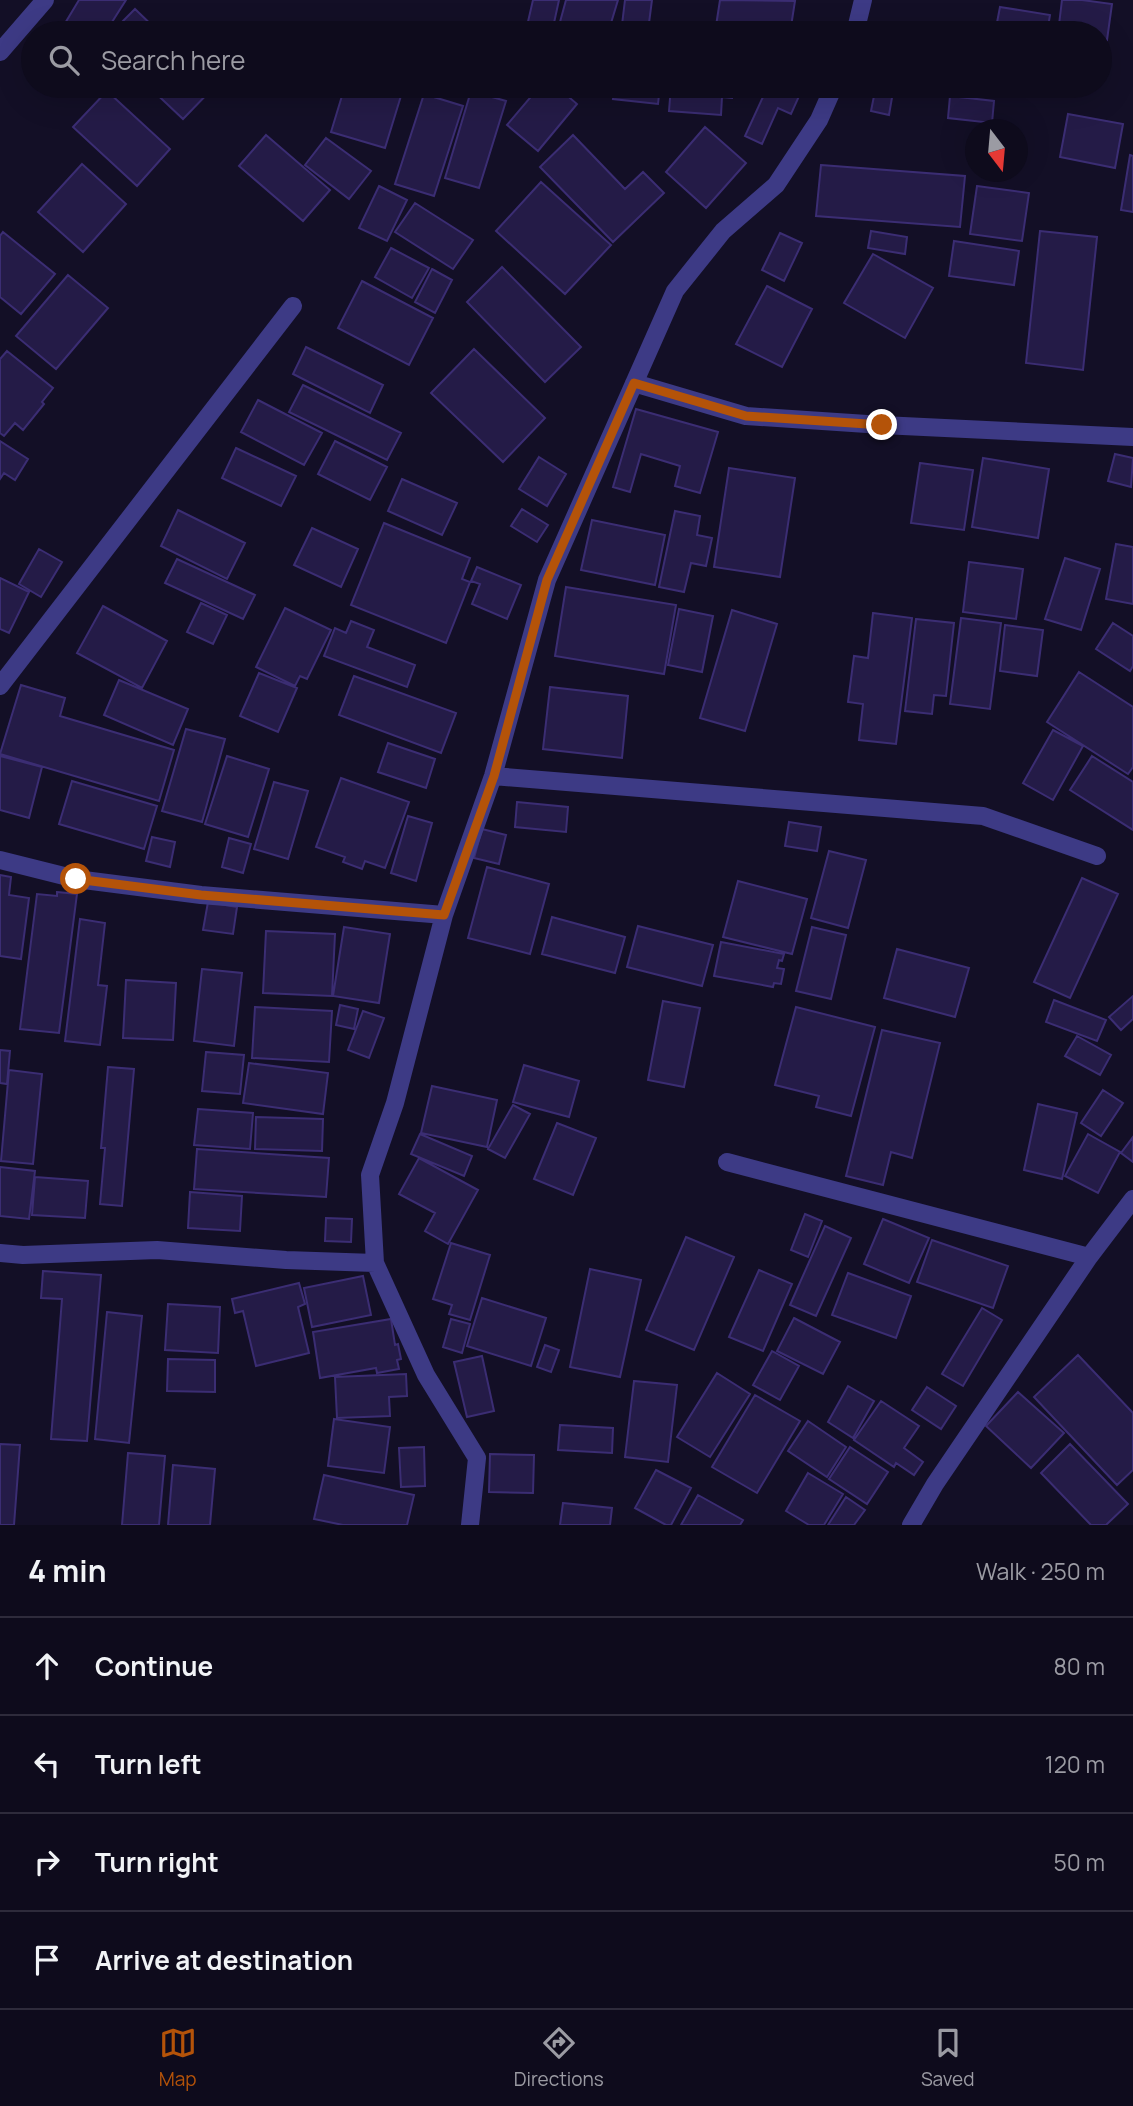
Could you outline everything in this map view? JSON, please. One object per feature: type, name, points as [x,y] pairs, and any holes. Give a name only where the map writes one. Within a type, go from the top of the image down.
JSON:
[{"type":"street","points":[[27,21],[45,0]]},
{"type":"street","points":[[858,21],[863,0]]},
{"type":"street","points":[[0,52],[21,28]]},
{"type":"street","points":[[470,1525],[477,1458],[426,1375],[375,1263],[370,1175],[395,1103],[444,915],[494,776],[547,580],[675,290],[723,231],[776,185],[819,120],[829,98]]},
{"type":"street","points":[[0,686],[293,306]]},
{"type":"street","points":[[634,383],[746,416],[1133,438]]},
{"type":"street","points":[[494,776],[983,816],[1097,856]]},
{"type":"street","points":[[0,860],[76,879],[201,895],[444,915]]},
{"type":"street","points":[[727,1163],[1089,1257]]},
{"type":"street","points":[[911,1525],[935,1485],[1089,1257],[1133,1199]]},
{"type":"street","points":[[0,1253],[23,1255],[157,1250],[286,1260],[375,1263]]},
{"type":"building","points":[[79,0],[126,0],[113,21],[66,21]]},
{"type":"building","points":[[533,0],[559,0],[554,21],[528,21]]},
{"type":"building","points":[[566,0],[618,0],[612,21],[560,21]]},
{"type":"building","points":[[625,0],[652,0],[649,21],[622,21]]},
{"type":"building","points":[[720,0],[795,1],[792,21],[717,21]]},
{"type":"building","points":[[1062,0],[1112,4],[1110,21],[1059,21]]},
{"type":"building","points":[[1000,7],[1050,15],[1049,21],[997,21]]},
{"type":"building","points":[[135,9],[148,21],[123,21]]},
{"type":"building","points":[[100,98],[115,98],[170,149],[137,186],[73,127]]},
{"type":"building","points":[[161,98],[203,98],[183,119]]},
{"type":"building","points":[[341,98],[400,98],[385,148],[331,132]]},
{"type":"building","points":[[423,98],[437,98],[463,106],[434,196],[395,184]]},
{"type":"building","points":[[469,98],[496,98],[506,101],[479,188],[445,178]]},
{"type":"building","points":[[530,98],[570,98],[577,104],[538,151],[507,125]]},
{"type":"building","points":[[613,98],[659,98],[658,104]]},
{"type":"building","points":[[670,98],[722,98],[721,115],[669,111]]},
{"type":"building","points":[[762,98],[798,98],[791,114],[778,108],[762,144],[745,136]]},
{"type":"building","points":[[874,98],[892,98],[889,115],[871,111]]},
{"type":"building","points":[[950,98],[994,101],[992,119],[948,118]]},
{"type":"building","points":[[1068,114],[1123,124],[1115,168],[1060,157]]},
{"type":"building","points":[[705,127],[746,163],[706,208],[666,172]]},
{"type":"building","points":[[266,135],[330,190],[303,221],[239,166]]},
{"type":"building","points":[[573,135],[625,189],[643,172],[664,193],[613,242],[540,167]]},
{"type":"building","points":[[326,138],[371,171],[349,199],[305,165]]},
{"type":"building","points":[[1130,155],[1133,156],[1133,212],[1121,210]]},
{"type":"building","points":[[82,164],[126,204],[83,252],[38,212]]},
{"type":"building","points":[[821,165],[965,176],[960,227],[816,216]]},
{"type":"building","points":[[541,182],[611,245],[565,294],[496,231]]},
{"type":"building","points":[[379,186],[407,200],[387,241],[359,228]]},
{"type":"building","points":[[977,186],[1029,193],[1022,241],[970,234]]},
{"type":"building","points":[[415,203],[473,240],[453,269],[395,232]]},
{"type":"building","points":[[871,231],[907,237],[905,254],[868,248]]},
{"type":"building","points":[[1040,231],[1097,237],[1083,370],[1026,363]]},
{"type":"building","points":[[3,232],[55,274],[21,314],[0,297],[0,236]]},
{"type":"building","points":[[780,233],[802,243],[784,281],[762,270]]},
{"type":"building","points":[[954,241],[1019,251],[1014,285],[949,276]]},
{"type":"building","points":[[391,248],[429,268],[412,298],[375,277]]},
{"type":"building","points":[[873,254],[933,288],[905,338],[844,303]]},
{"type":"building","points":[[502,267],[581,347],[545,382],[467,302]]},
{"type":"building","points":[[432,269],[452,280],[435,313],[415,302]]},
{"type":"building","points":[[68,275],[108,308],[56,369],[16,336]]},
{"type":"building","points":[[362,281],[433,318],[409,365],[338,328]]},
{"type":"building","points":[[767,286],[812,309],[782,367],[736,344]]},
{"type":"building","points":[[306,347],[383,385],[370,413],[293,374]]},
{"type":"building","points":[[474,349],[545,418],[503,462],[431,393]]},
{"type":"building","points":[[7,351],[53,388],[23,430],[15,423],[4,436],[0,433],[0,359]]},
{"type":"building","points":[[303,385],[401,433],[387,460],[289,412]]},
{"type":"building","points":[[258,400],[322,433],[304,465],[241,432]]},
{"type":"building","points":[[636,409],[718,432],[700,493],[675,486],[680,466],[641,454],[630,492],[613,487]]},
{"type":"building","points":[[0,441],[28,459],[15,480],[4,473],[0,479]]},
{"type":"building","points":[[335,441],[387,467],[370,500],[318,474]]},
{"type":"building","points":[[236,448],[296,476],[281,506],[222,478]]},
{"type":"building","points":[[1115,454],[1133,458],[1131,487],[1108,481]]},
{"type":"building","points":[[539,457],[566,474],[547,506],[519,489]]},
{"type":"building","points":[[983,458],[1049,469],[1038,538],[972,527]]},
{"type":"building","points":[[920,463],[973,470],[964,530],[911,523]]},
{"type":"building","points":[[729,468],[795,478],[780,577],[714,567]]},
{"type":"building","points":[[402,479],[457,503],[442,535],[388,511]]},
{"type":"building","points":[[522,509],[548,525],[537,542],[511,526]]},
{"type":"building","points":[[178,510],[245,543],[227,579],[161,546]]},
{"type":"building","points":[[675,511],[700,516],[697,535],[712,538],[706,566],[691,563],[684,592],[659,587]]},
{"type":"building","points":[[592,520],[665,535],[655,585],[581,570]]},
{"type":"building","points":[[384,523],[470,558],[462,579],[470,582],[446,643],[351,605]]},
{"type":"building","points":[[312,528],[358,549],[341,587],[294,565]]},
{"type":"building","points":[[1116,544],[1133,547],[1133,604],[1106,599]]},
{"type":"building","points":[[39,549],[62,562],[41,597],[19,584]]},
{"type":"building","points":[[1065,558],[1100,569],[1081,630],[1045,619]]},
{"type":"building","points":[[177,559],[255,595],[243,619],[165,583]]},
{"type":"building","points":[[969,562],[1023,569],[1016,619],[963,612]]},
{"type":"building","points":[[477,567],[521,585],[507,619],[472,604],[480,584],[471,581]]},
{"type":"building","points":[[0,578],[29,592],[9,633],[0,629]]},
{"type":"building","points":[[566,587],[676,605],[664,674],[555,656]]},
{"type":"building","points":[[201,603],[227,615],[213,644],[187,632]]},
{"type":"building","points":[[103,606],[167,641],[142,688],[77,653]]},
{"type":"building","points":[[285,608],[331,630],[307,679],[300,676],[295,686],[256,667]]},
{"type":"building","points":[[679,609],[713,616],[702,672],[668,665]]},
{"type":"building","points":[[732,610],[777,624],[745,731],[700,718]]},
{"type":"building","points":[[873,613],[912,618],[896,744],[859,740],[863,704],[848,702],[854,656],[868,658]]},
{"type":"building","points":[[961,618],[1001,623],[990,709],[950,704]]},
{"type":"building","points":[[916,619],[954,623],[946,696],[934,695],[932,714],[905,711]]},
{"type":"building","points":[[351,621],[374,630],[367,647],[415,665],[407,687],[324,656],[335,628],[346,633]]},
{"type":"building","points":[[1113,623],[1133,636],[1133,666],[1130,671],[1096,649]]},
{"type":"building","points":[[1005,625],[1043,630],[1037,676],[1000,671]]},
{"type":"building","points":[[1079,672],[1133,707],[1133,767],[1128,774],[1047,722]]},
{"type":"building","points":[[259,673],[297,688],[278,732],[240,716]]},
{"type":"building","points":[[354,676],[456,713],[441,753],[339,715]]},
{"type":"building","points":[[119,680],[188,709],[173,745],[104,715]]},
{"type":"building","points":[[21,685],[65,698],[60,716],[174,750],[159,801],[0,754]]},
{"type":"building","points":[[550,687],[628,696],[622,758],[543,749]]},
{"type":"building","points":[[186,729],[225,739],[202,822],[162,811]]},
{"type":"building","points":[[1053,730],[1083,746],[1053,800],[1023,783]]},
{"type":"building","points":[[388,743],[435,759],[426,788],[378,772]]},
{"type":"building","points":[[0,756],[42,767],[29,818],[0,810]]},
{"type":"building","points":[[227,756],[269,769],[248,837],[205,824]]},
{"type":"building","points":[[1092,756],[1133,782],[1133,830],[1070,790]]},
{"type":"building","points":[[341,778],[409,802],[385,868],[365,861],[362,869],[343,862],[345,857],[316,847]]},
{"type":"building","points":[[72,781],[157,806],[144,849],[59,824]]},
{"type":"building","points":[[274,782],[308,791],[288,859],[254,849]]},
{"type":"building","points":[[517,802],[568,807],[566,832],[515,827]]},
{"type":"building","points":[[408,816],[432,823],[416,881],[391,873]]},
{"type":"building","points":[[789,822],[821,827],[817,851],[785,846]]},
{"type":"building","points":[[482,829],[506,835],[499,864],[474,858]]},
{"type":"building","points":[[152,837],[175,842],[170,867],[146,861]]},
{"type":"building","points":[[229,838],[251,844],[243,873],[222,867]]},
{"type":"building","points":[[829,851],[866,860],[848,928],[811,918]]},
{"type":"building","points":[[487,867],[549,884],[530,954],[468,938]]},
{"type":"building","points":[[0,875],[11,877],[9,895],[29,898],[21,959],[0,956]]},
{"type":"building","points":[[1082,878],[1118,894],[1070,998],[1034,982]]},
{"type":"building","points":[[738,881],[807,899],[792,954],[723,937]]},
{"type":"building","points":[[57,892],[77,894],[59,1033],[20,1029],[37,894],[57,896]]},
{"type":"building","points":[[208,902],[237,907],[233,934],[203,930]]},
{"type":"building","points":[[552,917],[625,937],[615,973],[542,954]]},
{"type":"building","points":[[80,919],[105,923],[98,985],[107,986],[100,1045],[65,1041]]},
{"type":"building","points":[[638,926],[713,945],[702,986],[627,967]]},
{"type":"building","points":[[344,927],[390,934],[379,1003],[333,996]]},
{"type":"building","points":[[812,927],[846,935],[831,999],[796,991]]},
{"type":"building","points":[[266,931],[335,934],[332,996],[263,993]]},
{"type":"building","points":[[721,942],[784,954],[777,968],[784,969],[781,984],[774,983],[773,987],[714,976]]},
{"type":"building","points":[[897,949],[969,968],[955,1017],[884,998]]},
{"type":"building","points":[[202,969],[242,973],[234,1046],[194,1041]]},
{"type":"building","points":[[126,980],[176,983],[173,1040],[123,1038]]},
{"type":"building","points":[[1133,996],[1133,1019],[1121,1030],[1109,1017]]},
{"type":"building","points":[[1054,1000],[1106,1020],[1097,1041],[1046,1022]]},
{"type":"building","points":[[663,1001],[700,1008],[684,1087],[648,1080]]},
{"type":"building","points":[[340,1005],[358,1009],[354,1029],[336,1025]]},
{"type":"building","points":[[255,1007],[332,1011],[329,1062],[252,1058]]},
{"type":"building","points":[[796,1007],[875,1027],[851,1116],[816,1107],[819,1096],[775,1085]]},
{"type":"building","points":[[363,1011],[384,1018],[369,1058],[348,1050]]},
{"type":"building","points":[[882,1030],[940,1043],[912,1158],[891,1152],[883,1185],[846,1176]]},
{"type":"building","points":[[1077,1036],[1111,1055],[1100,1075],[1065,1056]]},
{"type":"building","points":[[0,1050],[10,1051],[7,1084],[0,1083]]},
{"type":"building","points":[[206,1052],[244,1055],[240,1094],[202,1091]]},
{"type":"building","points":[[249,1063],[328,1073],[323,1114],[243,1103]]},
{"type":"building","points":[[524,1065],[579,1081],[569,1117],[513,1102]]},
{"type":"building","points":[[108,1067],[134,1069],[122,1206],[100,1204],[105,1148],[101,1148]]},
{"type":"building","points":[[9,1070],[42,1074],[33,1164],[1,1161]]},
{"type":"building","points":[[432,1086],[497,1100],[487,1147],[421,1133]]},
{"type":"building","points":[[1103,1090],[1123,1103],[1101,1136],[1081,1123]]},
{"type":"building","points":[[1038,1104],[1077,1113],[1062,1179],[1024,1170]]},
{"type":"building","points":[[513,1105],[530,1114],[505,1158],[488,1149]]},
{"type":"building","points":[[198,1109],[253,1113],[250,1149],[194,1145]]},
{"type":"building","points":[[256,1117],[323,1119],[322,1151],[255,1149]]},
{"type":"building","points":[[557,1123],[596,1138],[573,1195],[534,1179]]},
{"type":"building","points":[[420,1134],[472,1156],[464,1176],[411,1154]]},
{"type":"building","points":[[1088,1134],[1120,1152],[1098,1193],[1065,1176]]},
{"type":"building","points":[[1133,1137],[1133,1162],[1121,1153]]},
{"type":"building","points":[[197,1149],[329,1158],[326,1197],[194,1189]]},
{"type":"building","points":[[419,1158],[478,1190],[448,1244],[425,1231],[435,1213],[399,1194]]},
{"type":"building","points":[[0,1167],[35,1171],[29,1219],[0,1216]]},
{"type":"building","points":[[35,1177],[88,1181],[85,1218],[32,1215]]},
{"type":"building","points":[[190,1192],[242,1196],[240,1231],[188,1228]]},
{"type":"building","points":[[805,1214],[822,1221],[808,1257],[791,1250]]},
{"type":"building","points":[[326,1218],[352,1219],[351,1242],[325,1241]]},
{"type":"building","points":[[883,1219],[929,1238],[909,1283],[864,1264]]},
{"type":"building","points":[[825,1226],[851,1238],[816,1316],[790,1305]]},
{"type":"building","points":[[686,1237],[734,1257],[694,1350],[646,1330]]},
{"type":"building","points":[[932,1240],[1008,1266],[993,1308],[917,1282]]},
{"type":"building","points":[[451,1243],[490,1255],[470,1320],[449,1314],[452,1305],[433,1299]]},
{"type":"building","points":[[590,1269],[641,1280],[620,1377],[570,1367]]},
{"type":"building","points":[[759,1270],[792,1284],[763,1351],[729,1337]]},
{"type":"building","points":[[43,1271],[101,1275],[87,1441],[51,1439],[62,1299],[41,1298]]},
{"type":"building","points":[[848,1273],[911,1296],[896,1338],[832,1315]]},
{"type":"building","points":[[363,1276],[371,1315],[312,1327],[304,1288]]},
{"type":"building","points":[[299,1283],[305,1304],[298,1307],[309,1353],[256,1366],[243,1311],[235,1313],[232,1299]]},
{"type":"building","points":[[482,1298],[546,1318],[531,1366],[467,1346]]},
{"type":"building","points":[[168,1304],[220,1307],[218,1353],[165,1350]]},
{"type":"building","points":[[982,1308],[1002,1320],[963,1386],[942,1374]]},
{"type":"building","points":[[107,1312],[142,1316],[129,1443],[95,1439]]},
{"type":"building","points":[[794,1318],[840,1342],[823,1374],[777,1351]]},
{"type":"building","points":[[391,1319],[395,1345],[398,1344],[401,1359],[397,1360],[399,1369],[377,1373],[376,1368],[320,1378],[313,1332]]},
{"type":"building","points":[[451,1319],[470,1324],[462,1353],[443,1347]]},
{"type":"building","points":[[545,1345],[559,1350],[551,1372],[537,1367]]},
{"type":"building","points":[[772,1351],[799,1366],[780,1400],[753,1385]]},
{"type":"building","points":[[1078,1355],[1133,1413],[1133,1470],[1117,1485],[1034,1397]]},
{"type":"building","points":[[482,1356],[494,1411],[467,1417],[454,1362]]},
{"type":"building","points":[[168,1359],[215,1360],[215,1392],[167,1391]]},
{"type":"building","points":[[717,1373],[750,1394],[710,1457],[677,1437]]},
{"type":"building","points":[[406,1374],[407,1396],[389,1397],[390,1416],[337,1418],[335,1377]]},
{"type":"building","points":[[634,1381],[677,1385],[668,1462],[625,1457]]},
{"type":"building","points":[[848,1386],[874,1401],[853,1438],[828,1422]]},
{"type":"building","points":[[927,1387],[956,1406],[941,1429],[912,1410]]},
{"type":"building","points":[[1018,1392],[1064,1433],[1031,1468],[986,1426]]},
{"type":"building","points":[[755,1395],[800,1421],[757,1493],[712,1467]]},
{"type":"building","points":[[881,1401],[919,1426],[904,1448],[923,1462],[914,1475],[896,1463],[894,1467],[854,1440]]},
{"type":"building","points":[[334,1419],[390,1427],[384,1473],[328,1466]]},
{"type":"building","points":[[808,1421],[846,1447],[827,1477],[788,1451]]},
{"type":"building","points":[[560,1425],[613,1428],[612,1453],[558,1450]]},
{"type":"building","points":[[0,1444],[20,1445],[14,1525],[0,1525]]},
{"type":"building","points":[[1070,1444],[1128,1504],[1106,1525],[1091,1525],[1041,1473]]},
{"type":"building","points":[[424,1447],[425,1486],[401,1487],[399,1448]]},
{"type":"building","points":[[850,1447],[888,1472],[867,1504],[829,1479]]},
{"type":"building","points":[[128,1453],[165,1456],[159,1525],[122,1525]]},
{"type":"building","points":[[490,1454],[534,1455],[533,1493],[489,1492]]},
{"type":"building","points":[[173,1465],[215,1469],[210,1525],[168,1525]]},
{"type":"building","points":[[656,1470],[691,1488],[671,1525],[666,1525],[635,1508]]},
{"type":"building","points":[[808,1473],[843,1494],[824,1525],[809,1525],[786,1511]]},
{"type":"building","points":[[324,1475],[414,1495],[407,1525],[343,1525],[314,1519]]},
{"type":"building","points":[[698,1495],[743,1520],[740,1525],[681,1525]]},
{"type":"building","points":[[846,1497],[865,1510],[854,1525],[828,1525]]},
{"type":"building","points":[[563,1503],[612,1508],[610,1525],[560,1525]]},
{"type":"route","points":[[76,879],[201,895],[444,915],[494,776],[547,580],[634,383],[746,416],[882,425]]}]
